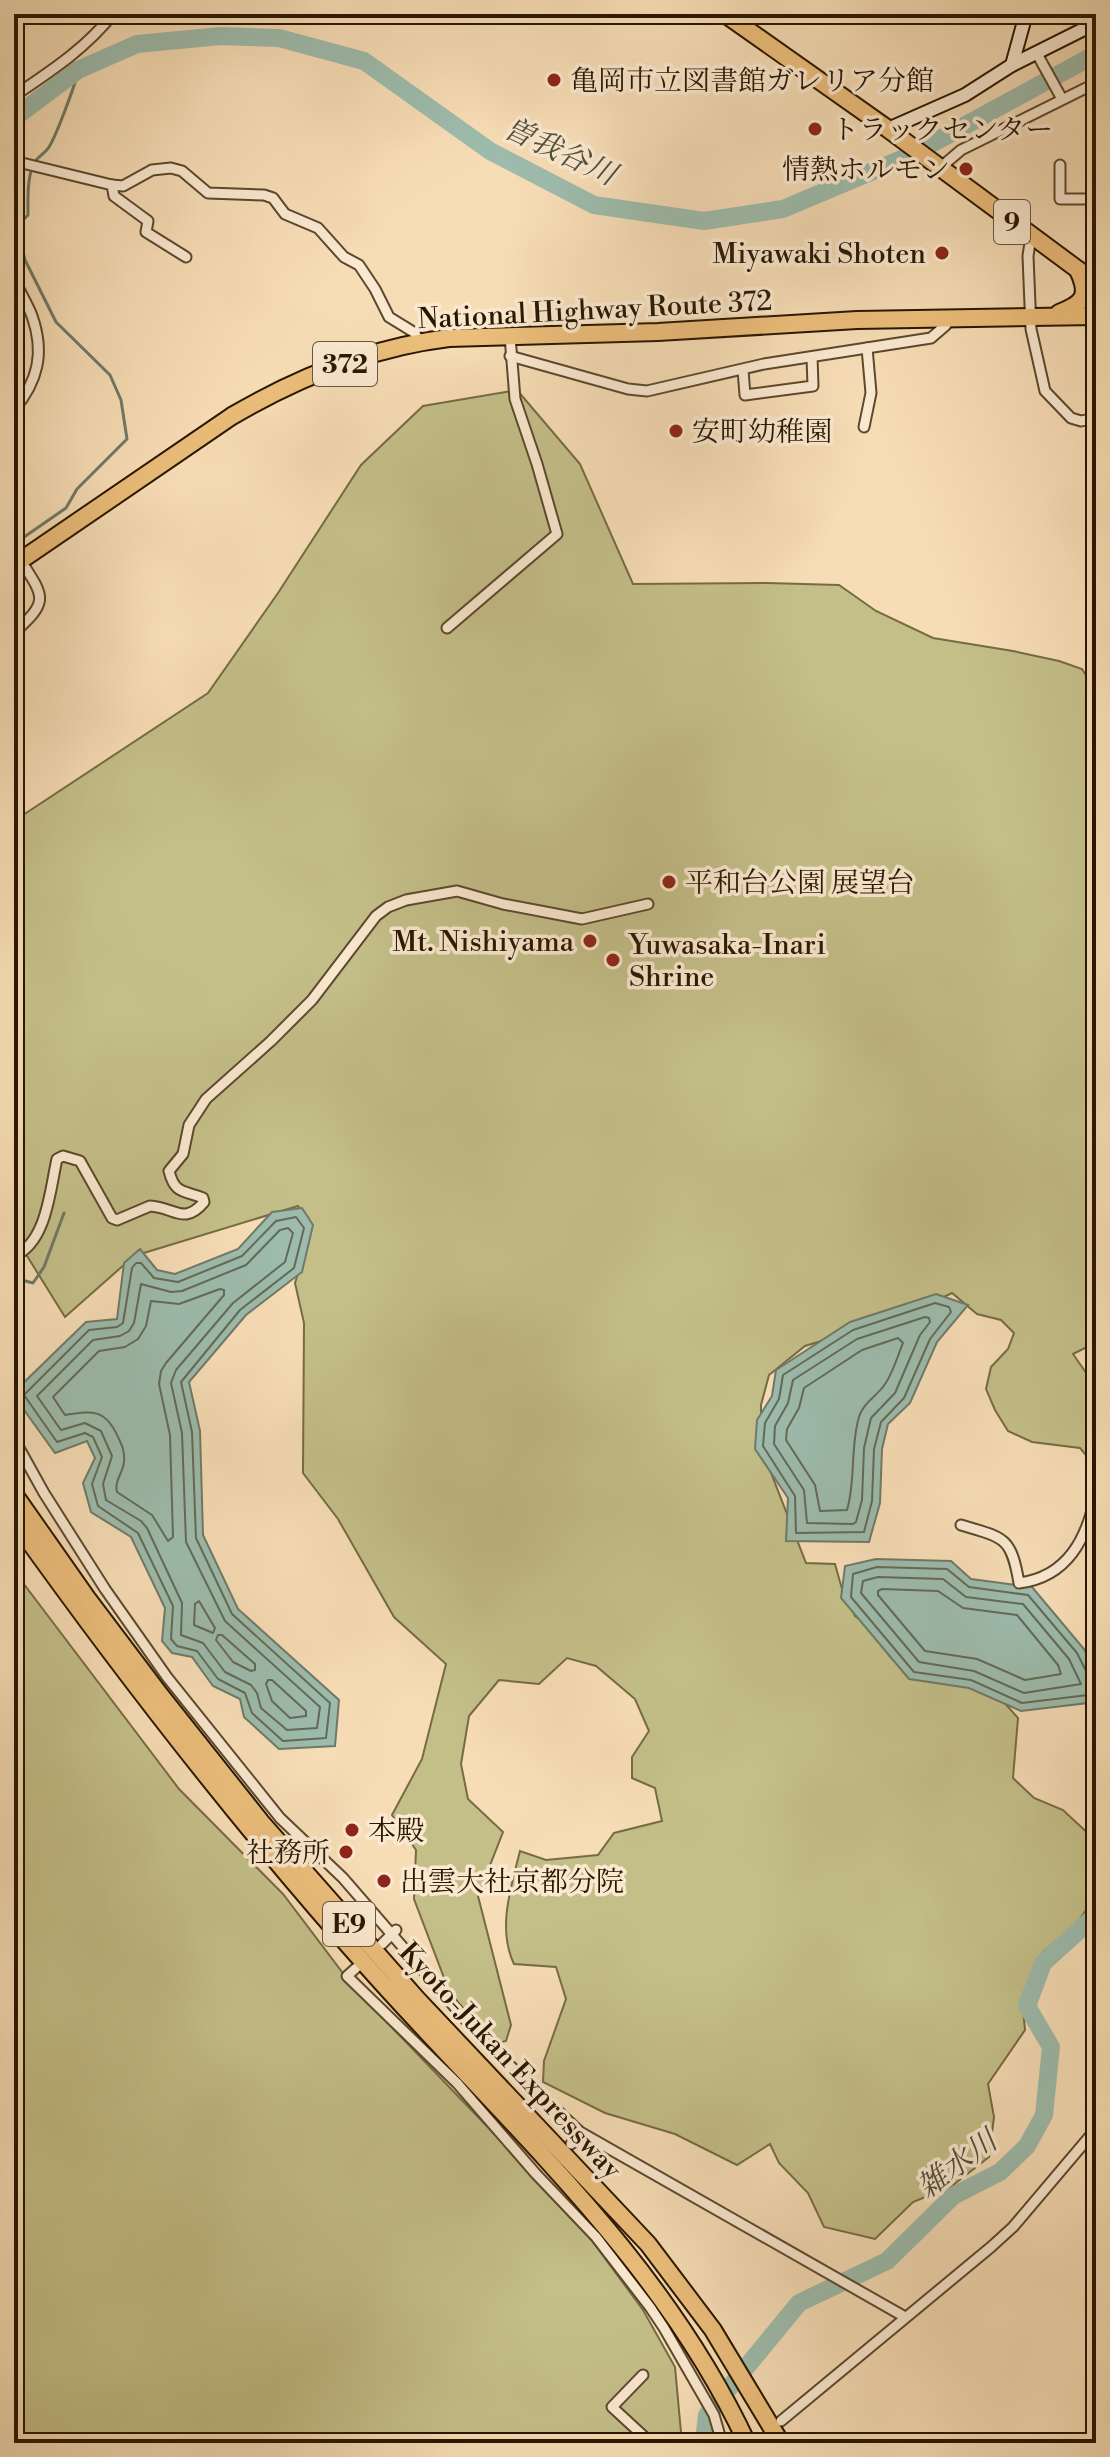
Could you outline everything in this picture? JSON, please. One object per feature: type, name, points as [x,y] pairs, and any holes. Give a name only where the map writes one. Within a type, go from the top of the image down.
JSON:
[{"type":"highway","name":"9","points":[[725,14],[1096,283]]},
{"type":"highway","points":[[1038,317],[1070,309],[1080,302],[1085,288],[1078,270]]},
{"type":"highway","name":"National Highway Route 372","points":[[17,563],[232,416],[268,395],[318,373],[419,342],[449,338],[658,332],[857,320],[1096,316]]},
{"type":"highway","points":[[14,1487],[55,1553]]},
{"type":"highway","name":"Kyoto-Jukan Expressway","points":[[14,1494],[161,1696],[261,1822],[398,1978],[648,2244],[713,2330],[781,2443]]},
{"type":"highway","name":"Kyoto-Jukan Expressway","points":[[14,1520],[140,1693],[239,1818],[405,2009],[603,2221],[657,2290],[696,2351],[745,2439]]},
{"type":"street","points":[[14,96],[69,59],[96,35],[113,14]]},
{"type":"street","points":[[1012,65],[1026,14]]},
{"type":"street","points":[[891,132],[965,95],[1012,65],[1038,55],[1093,21]]},
{"type":"street","points":[[1038,55],[1062,99]]},
{"type":"street","points":[[934,164],[1096,83]]},
{"type":"street","points":[[18,162],[123,186],[152,170],[171,168],[182,171],[198,188],[208,193],[257,194],[273,198],[285,214],[318,228],[344,257],[359,265],[389,317],[415,333],[419,342]]},
{"type":"street","points":[[1060,165],[1060,199],[1096,199]]},
{"type":"street","points":[[112,185],[114,196],[148,221],[146,232],[186,257]]},
{"type":"street","points":[[1031,236],[1028,256],[1038,317],[1031,329],[1045,391],[1071,418],[1081,421],[1096,418]]},
{"type":"street","points":[[14,276],[32,316],[37,355],[33,385],[14,410]]},
{"type":"street","points":[[510,356],[637,391],[647,391],[812,357],[931,338],[946,325],[946,318]]},
{"type":"street","points":[[447,628],[557,534],[515,399],[510,336]]},
{"type":"street","points":[[864,427],[871,393],[867,348]]},
{"type":"street","points":[[743,370],[745,395],[813,386],[812,357]]},
{"type":"street","points":[[14,633],[36,612],[41,592],[17,563]]},
{"type":"street","points":[[14,1256],[26,1249],[40,1226],[49,1205],[57,1159],[63,1156],[80,1161],[112,1218],[117,1220],[150,1206],[179,1215],[194,1212],[200,1207],[203,1198],[179,1190],[172,1183],[169,1171],[183,1154],[193,1115],[206,1099],[312,1000],[376,916],[388,907],[406,900],[457,891],[503,904],[582,919],[648,904]]},
{"type":"street","points":[[14,1439],[113,1602],[167,1677],[280,1818],[394,1932],[431,1983],[485,2042],[580,2132],[905,2317]]},
{"type":"street","points":[[961,1525],[999,1536],[1014,1553],[1019,1583],[1038,1580],[1056,1569],[1085,1536],[1096,1494]]},
{"type":"street","points":[[382,1944],[394,1932]]},
{"type":"street","points":[[356,1968],[347,1976],[457,2083],[540,2171],[650,2307],[714,2415],[722,2443]]},
{"type":"street","points":[[781,2421],[1013,2227],[1096,2129]]},
{"type":"street","points":[[571,2144],[580,2132]]},
{"type":"street","points":[[643,2375],[612,2407],[651,2443]]},
{"type":"shaded area","points":[[517,390],[580,464],[633,584],[839,585],[876,611],[933,638],[1013,651],[1082,669],[1096,691],[1096,1314],[1091,1345],[1073,1354],[1096,1387],[1096,1454],[1090,1460],[1080,1448],[1032,1442],[1008,1431],[986,1389],[991,1367],[1008,1349],[1014,1333],[1001,1320],[977,1314],[952,1293],[907,1315],[805,1346],[769,1375],[761,1405],[761,1447],[806,1563],[835,1564],[842,1589],[855,1616],[875,1630],[890,1657],[1002,1700],[1018,1718],[1013,1778],[1034,1798],[1063,1810],[1093,1838],[1090,1904],[1076,1925],[1043,1952],[1022,1997],[1025,2030],[988,2084],[994,2117],[989,2157],[952,2186],[913,2202],[875,2239],[824,2227],[808,2193],[779,2163],[770,2144],[737,2165],[675,2134],[605,2113],[543,2082],[544,2061],[566,1999],[556,1967],[514,1964],[509,1951],[507,1908],[520,1851],[546,1860],[598,1855],[614,1833],[662,1821],[655,1788],[632,1778],[632,1757],[649,1731],[635,1699],[596,1666],[567,1658],[539,1684],[499,1680],[469,1716],[461,1764],[468,1799],[503,1832],[478,1896],[511,2025],[506,2041],[495,2044],[454,2004],[414,1899],[416,1850],[392,1815],[422,1759],[446,1664],[394,1617],[338,1519],[303,1473],[304,1323],[295,1283],[311,1231],[298,1206],[134,1256],[65,1317],[14,1235],[14,821],[208,693],[278,593],[361,465],[423,406]]},
{"type":"shaded area","points":[[14,1571],[179,1789],[283,1894],[355,1989],[576,2219],[643,2310],[675,2367],[682,2443],[14,2443]]},
{"type":"water","points":[[302,1208],[313,1225],[302,1272],[246,1315],[189,1382],[200,1431],[203,1535],[238,1609],[339,1700],[335,1746],[279,1749],[244,1717],[240,1699],[213,1686],[192,1657],[172,1653],[162,1641],[165,1608],[131,1537],[91,1512],[83,1483],[95,1458],[87,1441],[55,1453],[14,1392],[86,1322],[117,1319],[124,1263],[140,1249],[157,1270],[175,1274],[238,1249],[272,1212]]},
{"type":"water","points":[[936,1294],[968,1305],[937,1342],[910,1403],[888,1424],[882,1449],[880,1503],[869,1542],[786,1541],[788,1498],[755,1449],[757,1420],[772,1396],[776,1370],[850,1322]]},
{"type":"water","points":[[876,1559],[951,1561],[971,1579],[1032,1587],[1084,1649],[1096,1673],[1096,1702],[1021,1711],[969,1688],[909,1679],[841,1598],[845,1566]]},
{"type":"waterway","name":"曽我谷川","points":[[14,118],[78,70],[137,44],[221,36],[279,38],[364,61],[490,151],[594,205],[704,221],[783,209],[911,155],[1096,54]]},
{"type":"waterway","points":[[14,544],[66,508],[77,489],[127,439],[121,400],[110,375],[56,322],[25,260],[21,243],[22,221],[28,215],[31,171],[34,162],[52,141],[78,70]]},
{"type":"waterway","points":[[14,1278],[33,1283],[44,1267],[64,1213]]},
{"type":"waterway","name":"雑水川","points":[[708,2443],[705,2432],[707,2415],[799,2303],[887,2261],[953,2196],[1000,2172],[1027,2146],[1044,2115],[1051,2047],[1027,2006],[1043,1963],[1096,1915]]},
{"type":"tunnel","points":[[758,2443],[776,2426]]},
{"type":"place","name":"亀岡市立図書館ガレリア分館","points":[[554,80]]},
{"type":"place","name":"トラックセンター","points":[[815,129]]},
{"type":"place","name":"情熱ホルモン","points":[[966,169]]},
{"type":"place","name":"Miyawaki Shoten","points":[[942,253]]},
{"type":"place","name":"安町幼稚園","points":[[676,431]]},
{"type":"place","name":"平和台公園 展望台","points":[[669,882]]},
{"type":"place","name":"Mt. Nishiyama","points":[[590,941]]},
{"type":"place","name":"Yuwasaka-Inari Shrine","points":[[613,960]]},
{"type":"place","name":"本殿","points":[[352,1830]]},
{"type":"place","name":"社務所","points":[[346,1852]]},
{"type":"place","name":"出雲大社京都分院","points":[[384,1881]]}]
